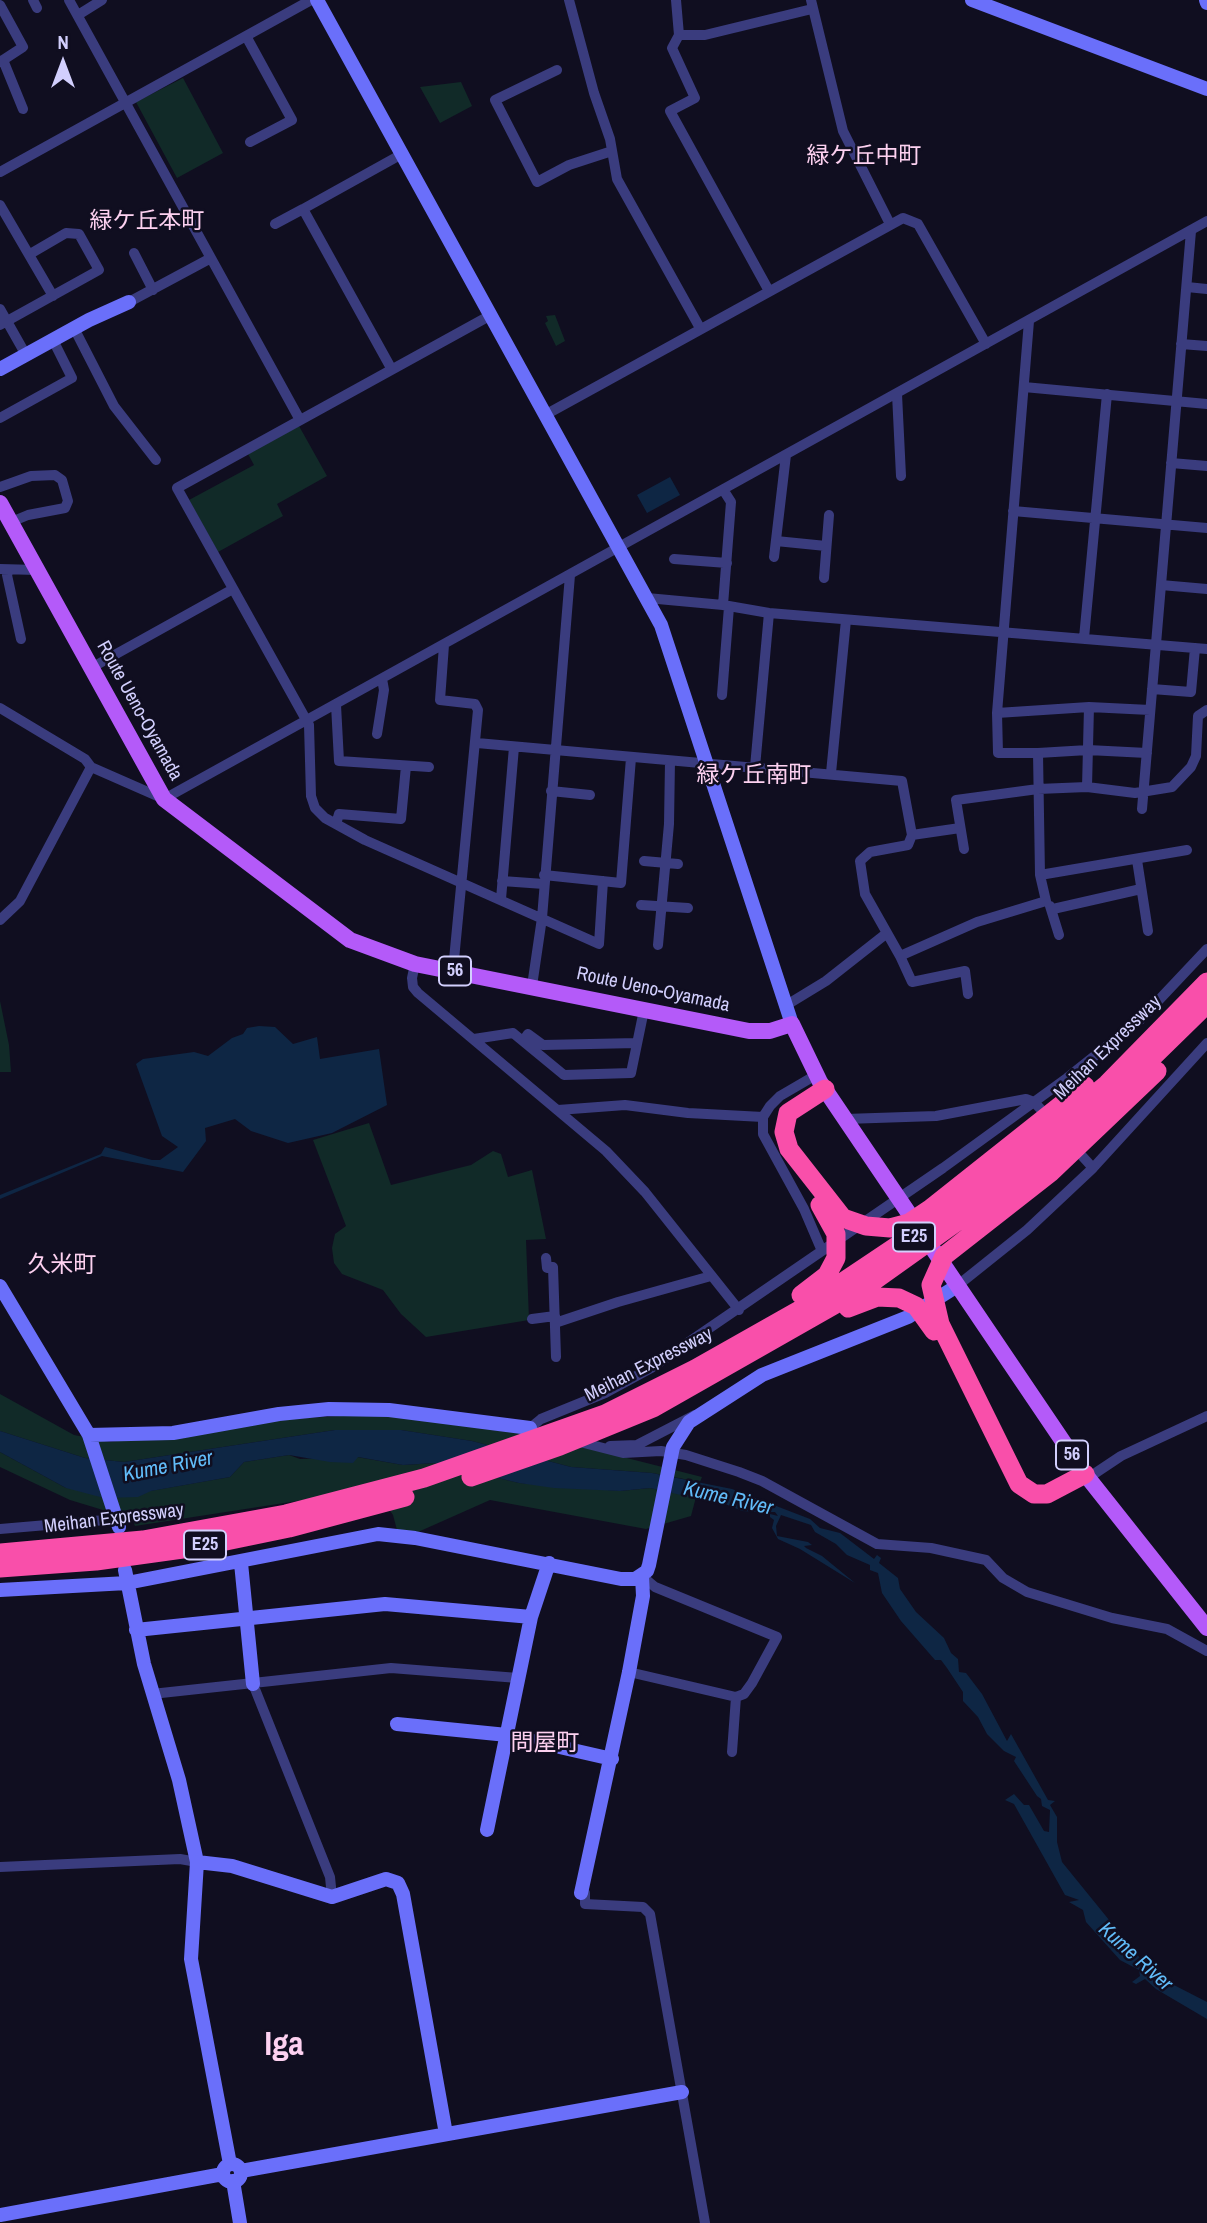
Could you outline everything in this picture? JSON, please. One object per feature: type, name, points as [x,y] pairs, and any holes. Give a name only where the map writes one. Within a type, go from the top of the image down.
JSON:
[{"type":"highway","points":[[820,1082],[788,1113],[783,1125],[789,1149],[843,1218],[877,1228],[900,1226],[930,1209],[1072,1097],[1170,1011],[1207,972]]},
{"type":"highway","name":"Meihan Expressway","points":[[0,1553],[95,1546],[193,1532],[374,1492],[474,1462],[575,1426],[634,1400],[810,1304],[961,1203],[1107,1084],[1207,982]]},
{"type":"highway","name":"Meihan Expressway","points":[[0,1568],[96,1561],[197,1547],[289,1528],[405,1497],[516,1462],[611,1427],[653,1408],[824,1312],[968,1217],[1074,1132],[1207,1003]]},
{"type":"highway","points":[[1087,1476],[1041,1495],[1028,1492],[1019,1484],[940,1324],[932,1296],[933,1277],[944,1256],[1050,1173],[1126,1104],[1207,1012]]},
{"type":"highway","points":[[634,1400],[817,1286],[834,1266],[838,1247],[832,1224],[783,1154],[774,1134],[776,1118],[784,1105],[820,1082]]},
{"type":"highway","points":[[653,1408],[678,1399],[865,1300],[877,1297],[899,1298],[916,1306],[929,1322],[1003,1472],[1019,1498],[1029,1504],[1050,1504],[1072,1493],[1087,1476]]},
{"type":"main road","name":"Route Ueno-Oyamada","points":[[0,503],[164,799],[350,940],[415,964],[749,1031],[770,1031],[792,1024]]},
{"type":"main road","name":"56","points":[[792,1024],[820,1082],[1087,1476],[1207,1628]]},
{"type":"street","points":[[69,0],[300,420]]},
{"type":"street","points":[[78,15],[102,0]]},
{"type":"street","points":[[0,172],[314,0],[647,598],[673,657],[745,865],[792,1024]]},
{"type":"street","points":[[569,0],[612,151],[617,179],[700,328]]},
{"type":"street","points":[[676,0],[679,34],[672,48],[695,98],[670,111],[769,291]]},
{"type":"street","points":[[972,0],[1207,89]]},
{"type":"street","points":[[679,34],[705,35],[811,4],[844,131],[890,224]]},
{"type":"street","points":[[0,5],[23,47],[2,61],[23,109]]},
{"type":"street","points":[[246,36],[292,120],[250,142]]},
{"type":"street","points":[[557,70],[495,100],[537,183],[575,163],[612,151]]},
{"type":"street","points":[[275,224],[402,155]]},
{"type":"street","points":[[0,205],[53,296]]},
{"type":"street","points":[[303,209],[391,368]]},
{"type":"street","points":[[545,415],[903,218],[918,224],[986,344]]},
{"type":"street","points":[[0,708],[85,759],[91,767],[164,799],[1207,221]]},
{"type":"street","points":[[1142,808],[1191,231]]},
{"type":"street","points":[[4,323],[99,270],[79,234],[66,233],[30,254]]},
{"type":"street","points":[[134,253],[153,289]]},
{"type":"street","points":[[0,369],[211,258]]},
{"type":"street","points":[[1187,287],[1207,289]]},
{"type":"street","points":[[0,309],[4,323],[26,355]]},
{"type":"street","points":[[491,315],[177,488],[306,721],[314,808],[336,824],[599,944],[604,881]]},
{"type":"street","points":[[1028,321],[997,713],[998,753],[1087,750],[1147,753]]},
{"type":"street","points":[[74,328],[114,406],[156,460]]},
{"type":"street","points":[[0,418],[72,378],[52,340]]},
{"type":"street","points":[[1181,344],[1207,346]]},
{"type":"street","points":[[1024,387],[1207,404]]},
{"type":"street","points":[[897,394],[901,476]]},
{"type":"street","points":[[1084,638],[1107,394]]},
{"type":"street","points":[[774,557],[786,455]]},
{"type":"street","points":[[1171,463],[1207,466]]},
{"type":"street","points":[[0,487],[31,476],[55,475],[62,480],[68,501],[65,508],[28,515],[11,522]]},
{"type":"street","points":[[722,695],[731,502],[724,491]]},
{"type":"street","points":[[1013,511],[1207,528]]},
{"type":"street","points":[[824,578],[829,515]]},
{"type":"street","points":[[776,541],[827,546]]},
{"type":"street","points":[[674,559],[727,563]]},
{"type":"street","points":[[21,639],[4,569],[37,570]]},
{"type":"street","points":[[532,986],[542,918],[570,575]]},
{"type":"street","points":[[1161,585],[1207,589]]},
{"type":"street","points":[[90,668],[233,589]]},
{"type":"street","points":[[647,598],[769,613],[1207,649]]},
{"type":"street","points":[[755,767],[769,613]]},
{"type":"street","points":[[831,773],[846,620]]},
{"type":"street","points":[[444,645],[440,700],[475,704],[478,710],[477,743],[460,881],[453,970]]},
{"type":"street","points":[[1152,689],[1191,692],[1195,648]]},
{"type":"street","points":[[377,734],[384,690],[382,679]]},
{"type":"street","points":[[336,705],[339,761],[429,766]]},
{"type":"street","points":[[997,713],[1088,707],[1150,709]]},
{"type":"street","points":[[1087,787],[1088,707]]},
{"type":"street","points":[[964,849],[956,800],[1038,789],[1087,787],[1144,792],[1172,787],[1201,757],[1198,716],[1207,710]]},
{"type":"street","points":[[477,743],[902,780],[912,835],[908,845],[870,852],[860,861],[865,894],[912,982],[965,971],[968,994]]},
{"type":"street","points":[[501,899],[514,747]]},
{"type":"street","points":[[1038,753],[1040,875],[1059,934]]},
{"type":"street","points":[[502,881],[621,883],[631,758]]},
{"type":"street","points":[[658,945],[670,761]]},
{"type":"street","points":[[336,824],[339,814],[401,820],[406,766]]},
{"type":"street","points":[[0,920],[20,901],[91,767]]},
{"type":"street","points":[[551,792],[590,795]]},
{"type":"street","points":[[912,835],[960,828]]},
{"type":"street","points":[[1040,875],[1187,850]]},
{"type":"street","points":[[1138,860],[1140,890],[1149,931]]},
{"type":"street","points":[[644,861],[678,864]]},
{"type":"street","points":[[900,956],[977,922],[1049,905],[1140,890]]},
{"type":"street","points":[[641,905],[688,908]]},
{"type":"street","points":[[785,1006],[825,981],[887,933]]},
{"type":"street","points":[[530,1428],[541,1419],[605,1393],[651,1368],[824,1249],[869,1220],[902,1204],[1037,1105],[1140,1019],[1207,949]]},
{"type":"street","points":[[415,964],[413,987],[626,1171],[739,1310]]},
{"type":"street","points":[[474,1039],[513,1033],[564,1075],[631,1073],[644,1010]]},
{"type":"street","points":[[523,1041],[528,1034],[543,1045],[637,1043]]},
{"type":"street","points":[[705,2223],[650,1914],[643,1907],[585,1904],[583,1893],[629,1672],[643,1596],[642,1576],[649,1565],[673,1447],[689,1422],[762,1376],[908,1317],[941,1299],[953,1280],[1027,1230],[1093,1168],[1207,1043]]},
{"type":"street","points":[[1194,1058],[1207,1055]]},
{"type":"street","points":[[820,1082],[780,1096],[763,1117],[766,1143],[824,1249]]},
{"type":"street","points":[[845,1119],[867,1116],[915,1118],[1017,1100],[1037,1105],[1093,1168]]},
{"type":"street","points":[[558,1110],[625,1105],[688,1113],[763,1117]]},
{"type":"street","points":[[546,1258],[547,1268],[553,1268],[556,1357]]},
{"type":"street","points":[[532,1318],[555,1320],[711,1276]]},
{"type":"street","points":[[0,1286],[90,1438],[117,1520],[0,1529]]},
{"type":"street","points":[[90,1438],[173,1433],[279,1414],[329,1409],[389,1410],[530,1428],[623,1453],[661,1451],[686,1455],[762,1481],[877,1544],[931,1548],[986,1560],[1003,1578],[1027,1592],[1112,1618],[1167,1629],[1207,1651]]},
{"type":"street","points":[[593,1446],[637,1445],[706,1410]]},
{"type":"street","points":[[1087,1476],[1121,1456],[1207,1416]]},
{"type":"street","points":[[0,1590],[240,1563],[378,1534],[415,1538],[621,1579],[642,1576],[655,1587],[777,1637],[752,1684],[744,1694],[736,1697],[629,1672]]},
{"type":"street","points":[[240,1563],[253,1684],[330,1877],[332,1897]]},
{"type":"street","points":[[487,1830],[531,1617],[549,1563]]},
{"type":"street","points":[[126,1576],[136,1630],[152,1694],[179,1780],[197,1862],[191,1959],[240,2223]]},
{"type":"street","points":[[136,1630],[386,1604],[531,1617]]},
{"type":"street","points":[[152,1694],[391,1668],[518,1678]]},
{"type":"street","points":[[732,1752],[736,1697]]},
{"type":"street","points":[[397,1724],[507,1735],[612,1759]]},
{"type":"street","points":[[0,1867],[180,1859],[232,1866],[332,1897],[386,1879],[398,1883],[403,1894],[446,2134]]},
{"type":"street","points":[[0,2215],[682,2092]]},
{"type":"green space","points":[[183,78],[223,153],[177,178],[136,102]]},
{"type":"green space","points":[[461,82],[472,106],[440,123],[420,87]]},
{"type":"green space","points":[[555,315],[565,341],[556,346],[545,323],[548,321],[546,316]]},
{"type":"green space","points":[[299,426],[327,476],[277,504],[283,516],[218,552],[189,500],[254,465],[248,454]]},
{"type":"green space","points":[[0,1001],[9,1045],[11,1072],[0,1072]]},
{"type":"green space","points":[[369,1123],[391,1185],[471,1165],[493,1151],[501,1154],[508,1177],[532,1170],[546,1239],[526,1240],[529,1320],[426,1337],[401,1314],[383,1290],[342,1274],[334,1263],[332,1248],[335,1234],[346,1226],[313,1140]]},
{"type":"green space","points":[[0,1394],[74,1435],[110,1442],[274,1420],[390,1413],[524,1432],[702,1477],[700,1482],[652,1473],[571,1467],[472,1441],[401,1430],[335,1430],[124,1462],[85,1458],[0,1431]]},
{"type":"green space","points":[[0,1452],[66,1488],[150,1491],[230,1477],[244,1462],[289,1455],[300,1459],[357,1457],[403,1465],[435,1463],[519,1483],[620,1491],[650,1488],[696,1497],[691,1516],[646,1529],[490,1500],[418,1532],[397,1530],[393,1515],[375,1489],[135,1526],[129,1512],[103,1510],[70,1500],[0,1467]]},
{"type":"water","points":[[670,477],[680,495],[647,513],[637,495]]},
{"type":"water","points":[[275,1027],[293,1044],[317,1037],[320,1059],[379,1049],[387,1105],[332,1133],[288,1143],[251,1131],[235,1119],[205,1128],[206,1141],[183,1172],[102,1156],[0,1199],[0,1195],[101,1154],[105,1147],[160,1160],[178,1147],[162,1136],[136,1064],[143,1059],[194,1052],[208,1056],[232,1038],[243,1034],[247,1028]]},
{"type":"water","name":"Kume River","points":[[335,1430],[401,1430],[472,1441],[571,1467],[652,1473],[732,1489],[810,1519],[820,1528],[840,1533],[874,1559],[877,1555],[881,1558],[879,1563],[898,1578],[900,1589],[916,1612],[944,1638],[951,1653],[958,1659],[959,1672],[966,1673],[982,1694],[1007,1741],[1011,1734],[1048,1800],[1055,1801],[1050,1805],[1057,1817],[1057,1842],[1062,1862],[1144,1963],[1170,1983],[1207,2002],[1207,2019],[1156,1989],[1145,1979],[1136,1984],[1132,1982],[1140,1976],[1139,1970],[1120,1960],[1086,1922],[1083,1910],[1069,1902],[1079,1900],[1065,1895],[1014,1804],[1005,1800],[1014,1794],[1024,1805],[1029,1805],[1044,1831],[1049,1832],[1050,1810],[1042,1806],[1041,1799],[1014,1761],[1016,1757],[1004,1751],[987,1734],[978,1717],[963,1701],[963,1692],[941,1660],[935,1660],[901,1621],[882,1593],[878,1573],[870,1570],[870,1565],[847,1555],[836,1544],[815,1532],[811,1525],[781,1515],[776,1526],[777,1536],[808,1542],[812,1545],[804,1546],[806,1548],[822,1556],[855,1583],[800,1549],[778,1539],[772,1528],[774,1520],[770,1517],[770,1514],[778,1516],[775,1512],[761,1512],[756,1507],[758,1512],[742,1511],[704,1495],[699,1499],[650,1488],[620,1491],[554,1488],[519,1483],[435,1463],[403,1465],[358,1457],[353,1463],[330,1462],[289,1455],[244,1462],[230,1477],[151,1491],[138,1497],[104,1498],[66,1488],[0,1452],[0,1431],[85,1458],[124,1462]]},
{"type":"district","name":"緑ケ丘中町","points":[[864,157]]},
{"type":"district","name":"緑ケ丘本町","points":[[147,222]]},
{"type":"district","name":"緑ケ丘南町","points":[[754,776]]},
{"type":"district","name":"久米町","points":[[62,1266]]},
{"type":"district","name":"問屋町","points":[[545,1744]]},
{"type":"district","name":"Iga","points":[[284,2046]]}]
